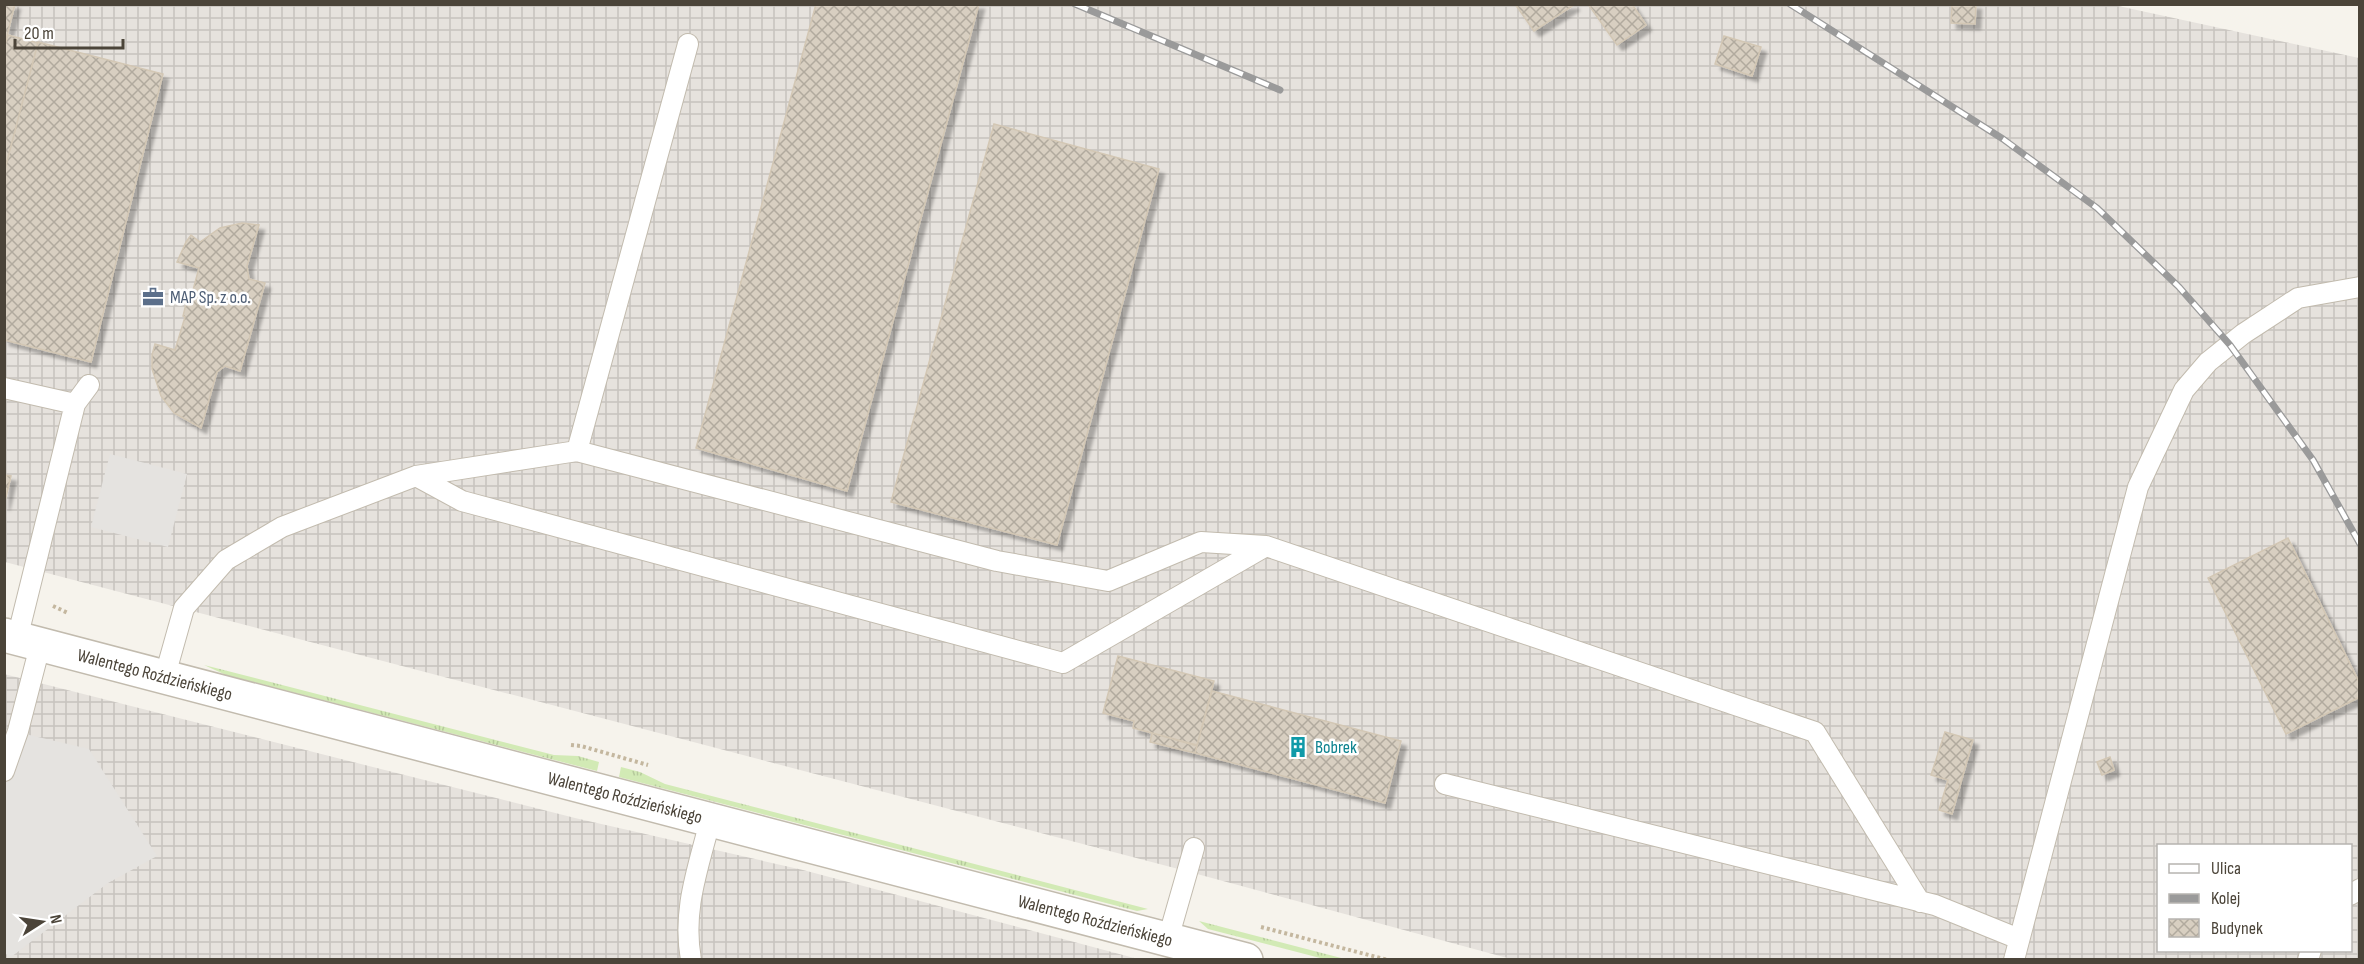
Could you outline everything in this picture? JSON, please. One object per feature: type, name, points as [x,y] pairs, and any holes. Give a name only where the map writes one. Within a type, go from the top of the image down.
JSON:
[{"type":"street","name":"Walentego Roździeńskiego","points":[[21,640],[1246,960]]},
{"type":"lane","points":[[577,451],[688,44]]},
{"type":"lane","points":[[2014,960],[2138,487],[2184,390],[2208,362],[2243,334],[2298,298],[2360,288]]},
{"type":"lane","points":[[4,771],[18,731],[21,640],[75,404],[89,385]]},
{"type":"lane","points":[[4,388],[75,404]]},
{"type":"lane","points":[[164,679],[184,608],[226,560],[282,527],[416,476],[577,451],[997,561],[1108,581],[1201,542],[1266,546],[1815,732],[1920,902]]},
{"type":"lane","points":[[416,476],[462,501],[1063,663],[1266,546]]},
{"type":"lane","points":[[1445,784],[1935,905],[2019,939]]},
{"type":"lane","points":[[691,960],[687,939],[688,908],[710,821]]},
{"type":"lane","points":[[1168,939],[1194,848]]},
{"type":"shaded area","name":"Bobrek","points":[[2109,4],[2359,58],[2359,959],[1511,959],[1186,871],[5,562],[4,5]]},
{"type":"shaded area","points":[[110,454],[187,474],[168,547],[91,527]]},
{"type":"shaded area","points":[[4,674],[575,818],[803,870],[1138,959],[5,959]]},
{"type":"shaded area","points":[[4,729],[89,749],[157,856],[108,883],[11,957],[4,953]]},
{"type":"green space","points":[[204,665],[554,755],[578,756],[599,762],[597,771],[226,675]]},
{"type":"green space","points":[[621,767],[640,772],[665,784],[1148,909],[1137,911],[619,777]]},
{"type":"green space","points":[[1199,921],[1345,959],[1324,959],[1208,929]]},
{"type":"building","points":[[4,4],[15,4],[4,48]]},
{"type":"building","points":[[816,4],[979,4],[847,491],[696,448]]},
{"type":"building","points":[[1515,4],[1573,4],[1574,5],[1534,31]]},
{"type":"building","points":[[1588,4],[1632,4],[1646,25],[1617,45]]},
{"type":"building","points":[[1952,4],[1976,4],[1975,24],[1951,23]]},
{"type":"building","points":[[8,35],[38,43],[4,173],[4,48]]},
{"type":"building","points":[[1724,36],[1761,47],[1752,76],[1715,64]]},
{"type":"building","points":[[38,42],[163,74],[91,362],[4,340],[4,173]]},
{"type":"building","points":[[994,124],[1159,169],[1057,545],[891,502]]},
{"type":"building","points":[[242,223],[259,225],[247,266],[249,279],[265,283],[240,371],[225,366],[217,372],[201,428],[174,413],[161,396],[152,369],[152,355],[155,344],[175,350],[185,317],[183,316],[187,300],[190,301],[199,268],[177,262],[186,242],[191,235],[200,242],[220,228]]},
{"type":"building","points":[[4,475],[11,476],[4,505]]},
{"type":"building","points":[[2288,538],[2360,684],[2360,697],[2286,734],[2208,578]]},
{"type":"building","points":[[1118,656],[1214,681],[1197,745],[1133,728],[1134,721],[1103,713]]},
{"type":"building","name":"Bobrek","points":[[1212,691],[1401,741],[1385,803],[1195,753]]},
{"type":"building","points":[[1945,732],[1973,740],[1952,814],[1939,810],[1948,780],[1931,775]]},
{"type":"building","points":[[1152,733],[1197,746],[1195,753],[1150,742]]},
{"type":"building","points":[[2110,757],[2114,770],[2102,775],[2097,762]]},
{"type":"railway","points":[[1075,4],[1280,90]]},
{"type":"railway","points":[[1790,4],[2003,139],[2097,208],[2179,287],[2230,345],[2313,460],[2360,544]]},
{"type":"place","name":"MAP Sp. z o.o.","points":[[153,297]]},
{"type":"place","name":"Bobrek","points":[[1298,747]]}]
